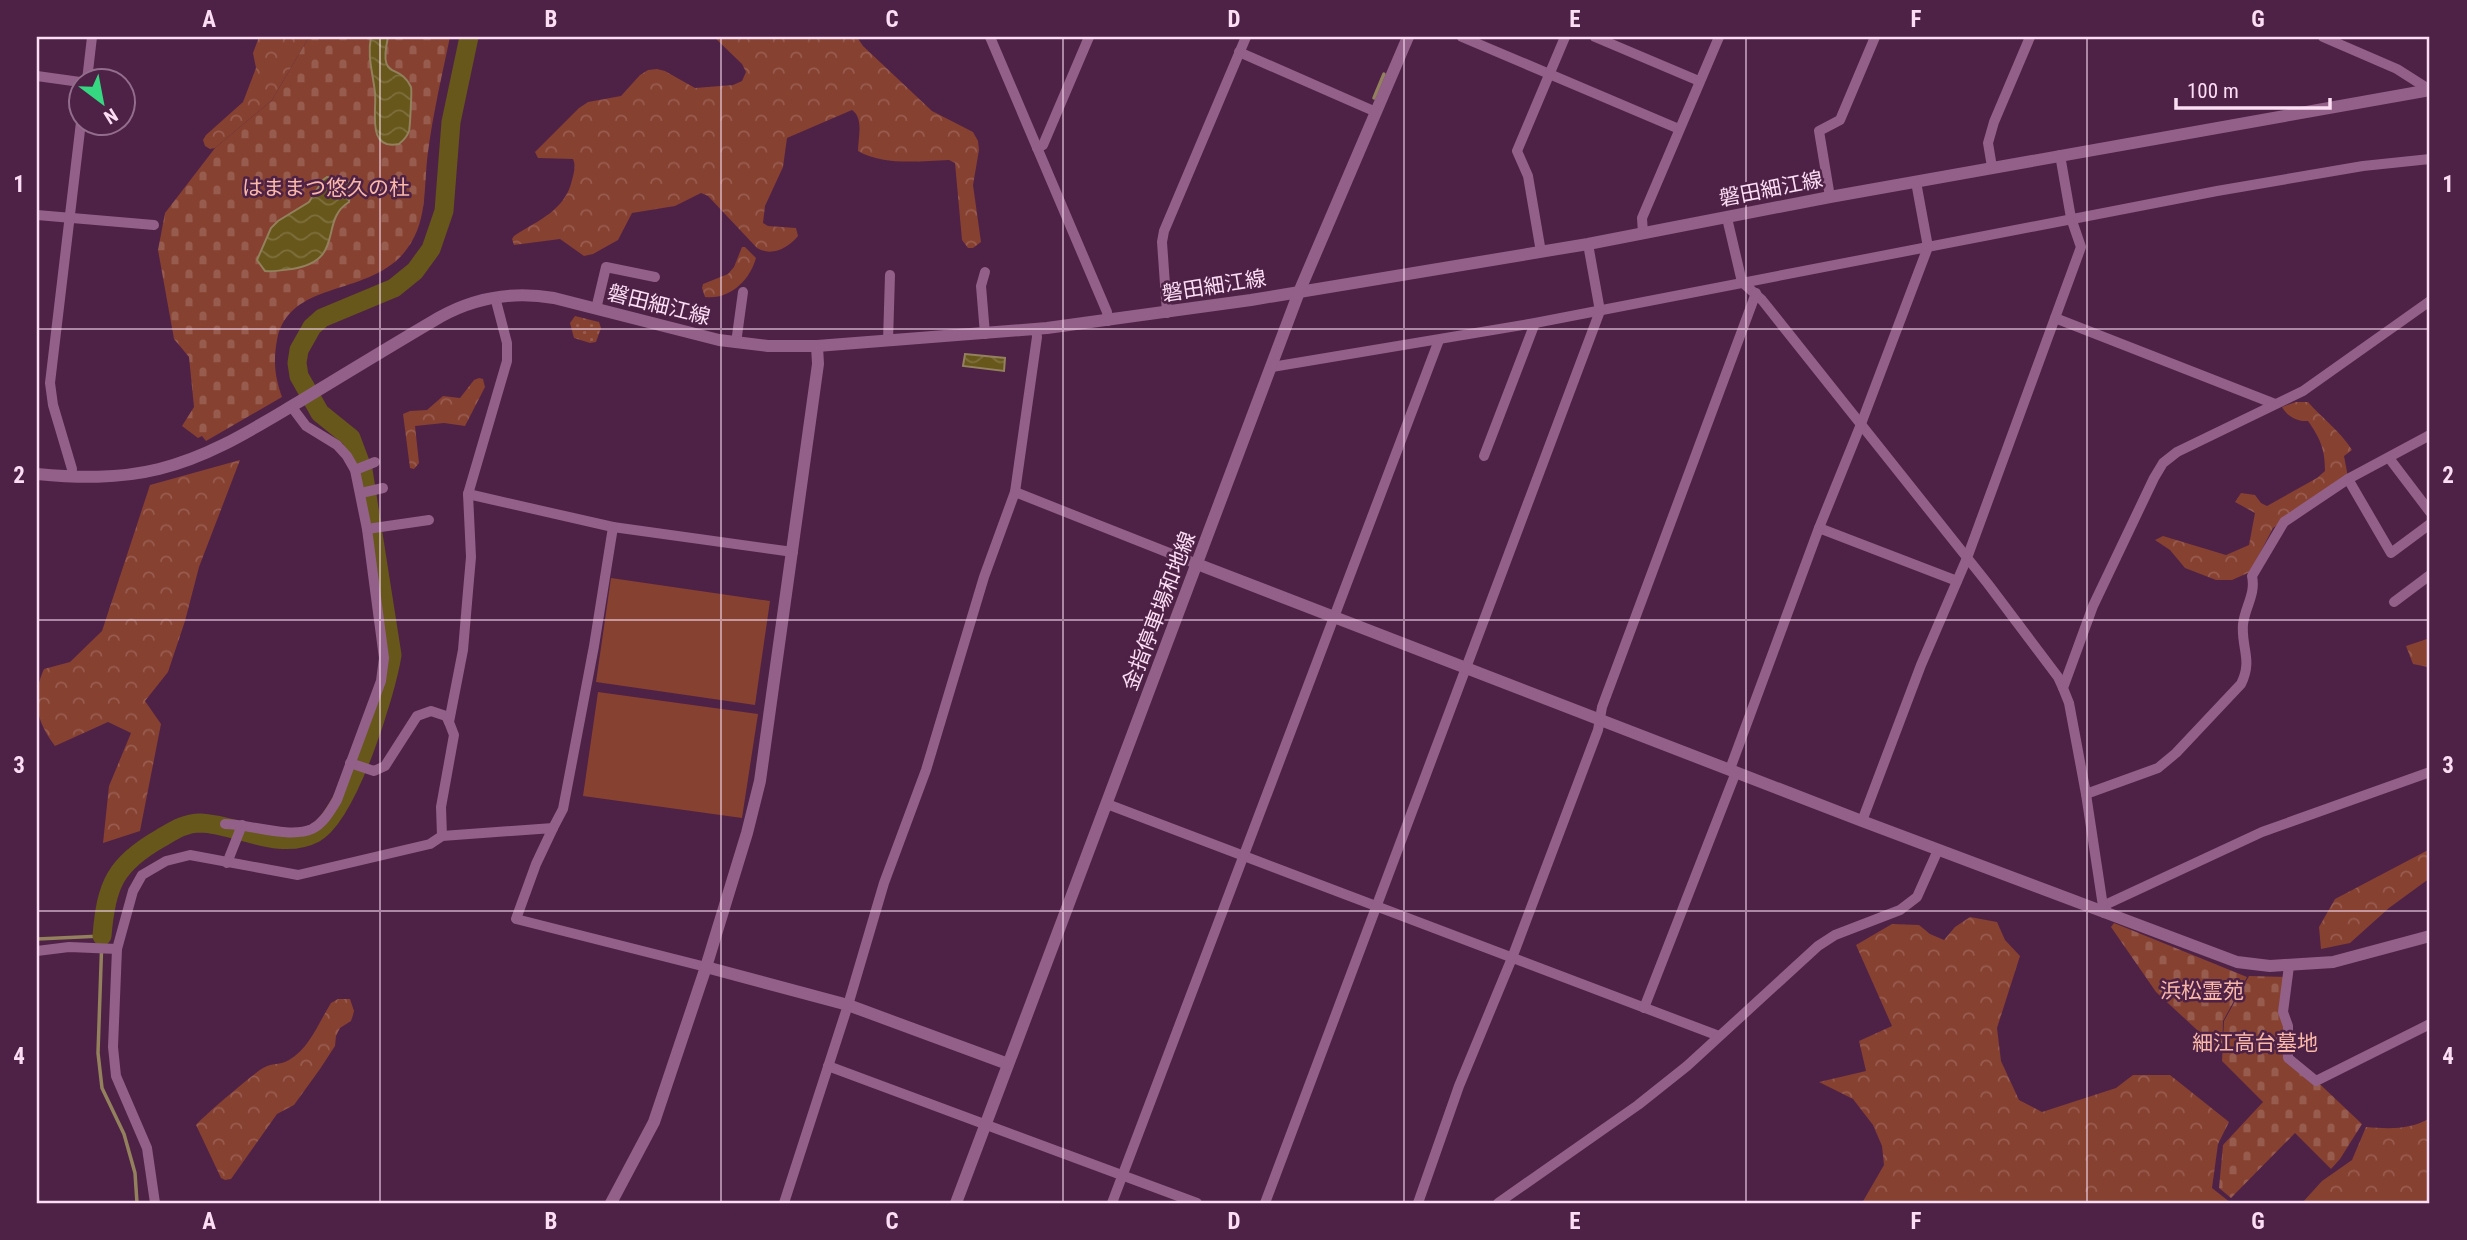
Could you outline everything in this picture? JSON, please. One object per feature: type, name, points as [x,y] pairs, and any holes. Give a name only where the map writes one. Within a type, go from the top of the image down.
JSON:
[{"type":"main road","name":"金指停車場和地線","points":[[956,1203],[1299,292],[1406,37]]},
{"type":"main road","name":"磐田細江線","points":[[37,474],[71,477],[124,476],[173,466],[220,448],[451,310],[495,297],[541,296],[736,343],[784,347],[1037,329],[1167,313],[1588,244],[1992,167],[2430,90]]},
{"type":"main road","points":[[611,1203],[654,1122],[706,967],[747,833],[760,780],[818,363],[817,346]]},
{"type":"main road","points":[[1197,564],[1862,821],[2237,962],[2270,966],[2333,962],[2430,936]]},
{"type":"main road","points":[[706,967],[848,1005],[1008,1064]]},
{"type":"street","points":[[89,66],[92,37]]},
{"type":"street","points":[[990,37],[1107,312],[1108,321]]},
{"type":"street","points":[[1037,148],[1043,145],[1090,37]]},
{"type":"street","points":[[1167,313],[1162,242],[1164,231],[1246,37]]},
{"type":"street","points":[[1462,37],[1679,129]]},
{"type":"street","points":[[1541,252],[1528,176],[1517,151],[1565,37]]},
{"type":"street","points":[[1595,37],[1699,81]]},
{"type":"street","points":[[1643,233],[1642,218],[1719,37]]},
{"type":"street","points":[[1830,197],[1819,131],[1840,120],[1875,37]]},
{"type":"street","points":[[1992,167],[1988,143],[1994,122],[2030,37]]},
{"type":"street","points":[[2323,37],[2340,40],[2397,69],[2430,90]]},
{"type":"street","points":[[1239,52],[1376,112]]},
{"type":"street","points":[[37,76],[66,80]]},
{"type":"street","points":[[71,477],[72,469],[53,405],[50,383],[79,136]]},
{"type":"street","points":[[1862,821],[1921,665],[1967,558],[2081,247],[2071,218],[2060,155]]},
{"type":"street","points":[[1272,367],[1535,323],[2071,218],[2351,168],[2430,159]]},
{"type":"street","points":[[1644,1008],[1819,528],[1928,247],[1916,182]]},
{"type":"street","points":[[37,215],[153,225]]},
{"type":"street","points":[[1727,218],[1742,282],[1756,293],[1861,424],[2058,677],[2069,703],[2104,913]]},
{"type":"street","points":[[1265,1203],[1600,310],[1588,244]]},
{"type":"street","points":[[596,309],[606,267],[655,276]]},
{"type":"street","points":[[985,272],[981,286],[985,334]]},
{"type":"street","points":[[888,341],[890,275]]},
{"type":"street","points":[[736,343],[743,292]]},
{"type":"street","points":[[1418,1203],[1459,1086],[1512,958],[1598,730],[1599,718],[1756,293]]},
{"type":"street","points":[[449,722],[466,626],[471,557],[468,494],[508,361],[507,343],[495,297]]},
{"type":"street","points":[[2063,688],[2093,606],[2163,463],[2177,452],[2321,380],[2430,301]]},
{"type":"street","points":[[2055,318],[2275,404]]},
{"type":"street","points":[[1484,456],[1535,323]]},
{"type":"street","points":[[784,1203],[884,883],[926,770],[984,577],[1015,492],[1037,329]]},
{"type":"street","points":[[1112,1203],[1439,340]]},
{"type":"street","points":[[225,824],[292,832],[312,829],[326,817],[337,800],[352,764],[381,681],[384,658],[367,529],[355,470],[337,445],[306,426],[295,404]]},
{"type":"street","points":[[2086,794],[2158,768],[2176,753],[2241,684],[2248,670],[2243,624],[2255,586],[2252,576],[2284,522],[2348,480],[2430,435]]},
{"type":"street","points":[[2389,458],[2430,512]]},
{"type":"street","points":[[355,470],[375,462]]},
{"type":"street","points":[[2348,480],[2391,553],[2430,524]]},
{"type":"street","points":[[361,492],[383,488]]},
{"type":"street","points":[[1015,492],[1197,564]]},
{"type":"street","points":[[468,494],[613,527],[793,552]]},
{"type":"street","points":[[367,529],[429,520]]},
{"type":"street","points":[[613,527],[594,646],[563,808],[536,864],[516,919],[706,967]]},
{"type":"street","points":[[1819,528],[1957,581]]},
{"type":"street","points":[[2394,602],[2430,575]]},
{"type":"street","points":[[352,764],[374,772],[386,766],[417,716],[431,711],[446,716],[454,735],[441,807],[442,836]]},
{"type":"street","points":[[2104,913],[2107,904],[2262,832],[2430,772]]},
{"type":"street","points":[[1107,804],[1719,1036]]},
{"type":"street","points":[[227,863],[242,825]]},
{"type":"street","points":[[155,1203],[147,1148],[117,1076],[113,1047],[117,949],[133,891],[142,874],[166,861],[190,855],[298,875],[430,844],[442,836],[553,828]]},
{"type":"street","points":[[1498,1203],[1638,1105],[1696,1058],[1818,946],[1835,935],[1900,911],[1917,897],[1938,850]]},
{"type":"street","points":[[37,951],[88,947],[117,949]]},
{"type":"street","points":[[2290,966],[2283,1012],[2288,1026],[2288,1058],[2316,1082],[2430,1024]]},
{"type":"street","points":[[828,1066],[1197,1203]]},
{"type":"green space","points":[[259,37],[309,37],[272,100],[215,148],[210,149],[205,146],[203,140],[206,135],[243,102],[256,68],[253,53]]},
{"type":"green space","name":"はままつ悠久の杜","points":[[309,37],[450,37],[430,138],[421,218],[411,243],[387,268],[296,307],[284,321],[277,340],[275,369],[282,397],[206,441],[202,436],[198,438],[182,426],[194,407],[189,357],[174,339],[158,250],[165,213],[215,148],[272,100]]},
{"type":"green space","points":[[714,37],[857,37],[863,46],[932,111],[973,132],[979,150],[973,185],[981,242],[968,248],[962,240],[955,163],[949,160],[891,161],[858,151],[859,123],[852,110],[787,138],[783,167],[765,206],[763,223],[768,226],[796,228],[798,236],[779,250],[768,252],[757,248],[708,196],[701,193],[675,206],[632,213],[618,240],[593,254],[584,256],[560,239],[514,245],[514,236],[549,214],[568,191],[574,169],[573,159],[538,158],[535,152],[579,108],[588,102],[621,96],[648,70],[665,71],[695,88],[733,85],[742,81],[746,72],[742,64]]},
{"type":"green space","points":[[742,247],[756,258],[744,281],[731,292],[705,297],[703,284],[728,274],[734,267]]},
{"type":"green space","points":[[575,316],[599,322],[601,328],[596,342],[574,338],[570,323]]},
{"type":"green space","points":[[483,379],[485,387],[465,426],[444,423],[415,426],[419,463],[414,469],[410,468],[403,414],[427,410],[443,396],[460,398],[474,380]]},
{"type":"green space","points":[[2296,402],[2308,402],[2348,444],[2352,450],[2344,456],[2348,477],[2273,528],[2250,572],[2232,580],[2216,580],[2185,568],[2170,550],[2155,540],[2163,536],[2226,555],[2249,545],[2255,513],[2235,502],[2241,493],[2255,495],[2267,506],[2325,471],[2319,438],[2308,421],[2300,421],[2290,416],[2282,407]]},
{"type":"green space","points":[[240,460],[199,567],[168,672],[145,701],[161,724],[140,831],[103,843],[109,786],[131,733],[108,722],[55,746],[40,718],[37,700],[40,680],[44,669],[70,662],[102,631],[150,485]]},
{"type":"green space","points":[[611,578],[770,601],[755,705],[596,682]]},
{"type":"green space","points":[[2430,638],[2430,664],[2428,667],[2413,664],[2406,646]]},
{"type":"green space","points":[[598,692],[758,714],[742,818],[583,796]]},
{"type":"green space","points":[[2430,849],[2430,878],[2389,908],[2350,943],[2321,949],[2319,927],[2335,899]]},
{"type":"green space","points":[[1970,917],[1997,922],[2005,940],[2020,956],[1997,1028],[2001,1061],[2019,1100],[2042,1112],[2116,1088],[2133,1075],[2170,1075],[2229,1122],[2218,1144],[2212,1188],[2231,1203],[1862,1203],[1884,1165],[1882,1146],[1873,1125],[1853,1099],[1819,1082],[1866,1071],[1859,1041],[1892,1026],[1856,945],[1892,924],[1919,925],[1944,940],[1955,927]]},
{"type":"green space","name":"浜松霊苑","points":[[2114,923],[2247,977],[2223,1021],[2222,1053],[2156,992],[2111,927]]},
{"type":"green space","name":"細江高台墓地","points":[[2249,976],[2292,977],[2285,1013],[2287,1053],[2362,1124],[2331,1169],[2295,1133],[2231,1198],[2219,1188],[2223,1145],[2263,1102],[2222,1061],[2224,1021]]},
{"type":"green space","points":[[338,999],[350,999],[353,1015],[351,1021],[340,1028],[335,1046],[320,1069],[294,1105],[277,1114],[231,1179],[221,1178],[196,1125],[266,1066],[286,1062],[296,1055],[308,1042],[331,1003]]},
{"type":"green space","points":[[2430,1118],[2430,1203],[2302,1203],[2322,1181],[2352,1160],[2366,1127],[2407,1127]]},
{"type":"water","points":[[371,37],[388,37],[388,66],[406,79],[411,87],[409,131],[399,144],[389,145],[382,141],[375,128]]},
{"type":"water","points":[[327,177],[351,182],[349,202],[335,219],[326,249],[309,264],[292,269],[265,271],[257,260],[271,228],[309,202]]},
{"type":"water","points":[[965,354],[1005,358],[1004,371],[963,366]]},
{"type":"waterway","points":[[102,936],[110,889],[123,867],[145,848],[175,830],[195,823],[214,824],[287,840],[315,833],[328,822],[340,803],[364,751],[392,655],[363,470],[351,438],[320,413],[299,376],[297,363],[299,350],[312,327],[322,318],[394,288],[415,271],[431,249],[444,211],[451,122],[469,37]]},
{"type":"waterway","points":[[1374,98],[1384,74]]},
{"type":"waterway","points":[[37,939],[102,936],[98,1053],[102,1088],[124,1134],[135,1173],[137,1203]]}]
